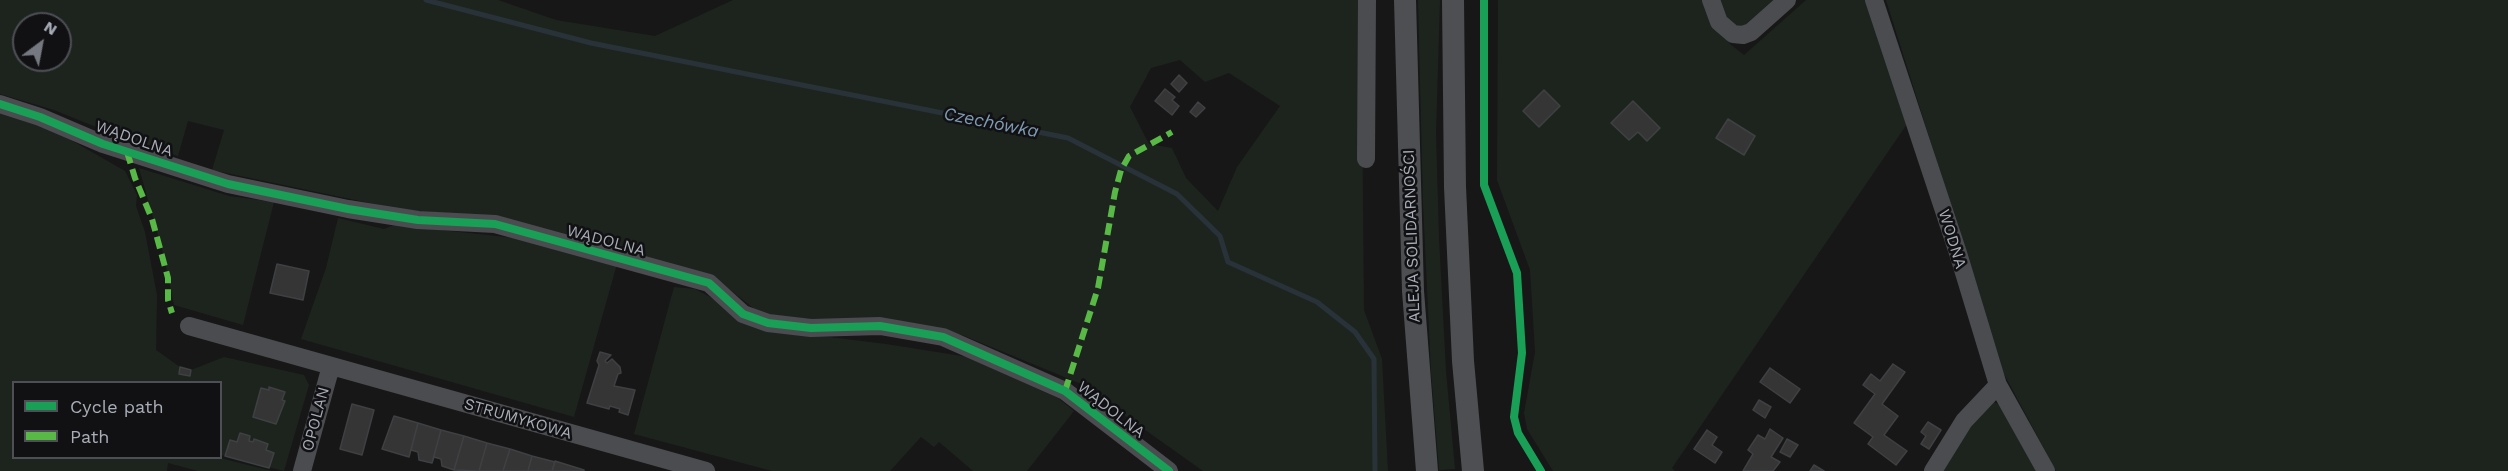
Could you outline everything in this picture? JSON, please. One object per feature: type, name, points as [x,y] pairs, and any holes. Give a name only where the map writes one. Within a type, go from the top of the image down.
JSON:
[{"type":"main road","name":"ALEJA SOLIDARNOŚCI","points":[[1405,0],[1409,218],[1427,471]]},
{"type":"main road","points":[[1453,0],[1455,187],[1463,361],[1472,460]]},
{"type":"street","points":[[1366,159],[1367,0]]},
{"type":"street","points":[[1711,0],[1719,22],[1733,34],[1743,35],[1751,32],[1787,0]]},
{"type":"street","name":"WODNA","points":[[1875,0],[1958,253],[1998,385],[2046,471]]},
{"type":"street","name":"WĄDOLNA","points":[[0,104],[40,117],[111,147],[228,184],[348,209],[418,220],[495,224],[709,283],[743,314],[768,323],[811,328],[880,326],[943,337],[1065,391],[1169,471]]},
{"type":"street","name":"STRUMYKOWA","points":[[189,326],[696,470]]},
{"type":"street","name":"OPOLAN","points":[[302,471],[331,366]]},
{"type":"street","points":[[1933,471],[1964,421],[1998,385]]},
{"type":"shaded area","points":[[0,0],[498,0],[556,20],[655,36],[733,0],[1361,0],[1364,310],[1382,359],[1388,471],[1203,471],[1079,383],[962,335],[761,314],[711,275],[495,216],[403,210],[212,170],[224,130],[188,121],[178,156],[128,140],[54,110],[0,94]],"holes":[[[1180,60],[1205,82],[1229,73],[1280,106],[1237,167],[1218,211],[1186,178],[1172,148],[1149,144],[1130,107],[1151,68]]]},
{"type":"shaded area","points":[[1418,0],[1440,0],[1436,133],[1439,238],[1446,371],[1455,469],[1439,470],[1431,372],[1423,204]]},
{"type":"shaded area","points":[[1498,0],[1707,0],[1716,26],[1730,44],[1744,55],[1806,0],[1869,0],[1907,124],[1672,468],[1675,471],[1553,471],[1527,429],[1524,413],[1535,352],[1530,270],[1497,180]]},
{"type":"shaded area","points":[[1719,0],[1786,0],[1756,27],[1732,26],[1725,21]]},
{"type":"shaded area","points":[[1886,0],[2508,0],[2508,471],[2056,471],[2003,372]]},
{"type":"shaded area","points":[[0,111],[57,132],[125,171],[137,195],[136,206],[145,232],[157,295],[156,350],[180,367],[179,374],[190,376],[191,370],[224,357],[304,375],[309,385],[284,471],[222,455],[222,381],[12,381],[12,459],[222,458],[272,471],[198,471],[168,463],[167,471],[0,471]]},
{"type":"shaded area","points":[[139,168],[229,196],[274,202],[243,325],[174,305],[163,253]]},
{"type":"shaded area","points":[[338,218],[384,229],[394,225],[515,238],[617,264],[574,417],[301,339],[326,268]]},
{"type":"shaded area","points":[[674,287],[695,289],[772,330],[968,357],[1058,398],[1074,411],[1027,471],[973,471],[939,442],[934,447],[921,437],[890,471],[772,471],[634,434]]},
{"type":"shaded area","points":[[1991,401],[1999,404],[2036,471],[1941,471],[1966,431]]},
{"type":"building","points":[[1179,75],[1187,83],[1179,92],[1171,84]]},
{"type":"building","points":[[1165,89],[1175,97],[1172,100],[1179,106],[1172,115],[1155,101]]},
{"type":"building","points":[[1544,90],[1560,106],[1539,127],[1523,111]]},
{"type":"building","points":[[1633,101],[1660,128],[1647,141],[1638,132],[1629,140],[1611,123]]},
{"type":"building","points":[[1198,102],[1205,108],[1196,117],[1190,112]]},
{"type":"building","points":[[1728,119],[1755,136],[1744,155],[1716,138]]},
{"type":"building","points":[[277,264],[309,271],[303,300],[270,293]]},
{"type":"building","points":[[600,352],[611,355],[605,361],[607,363],[612,359],[620,367],[621,373],[618,374],[614,386],[635,390],[628,415],[610,406],[609,409],[587,403],[599,365],[597,361]]},
{"type":"building","points":[[1893,364],[1905,372],[1882,404],[1898,416],[1884,435],[1907,451],[1896,465],[1868,444],[1873,437],[1854,423],[1875,394],[1863,385],[1871,374],[1880,381]]},
{"type":"building","points":[[180,367],[191,370],[190,376],[179,374]]},
{"type":"building","points":[[1770,368],[1800,389],[1790,403],[1760,382]]},
{"type":"building","points":[[269,387],[285,392],[282,400],[285,401],[276,424],[253,417],[261,388],[269,390]]},
{"type":"building","points":[[1759,400],[1771,407],[1765,418],[1753,410]]},
{"type":"building","points":[[352,404],[374,410],[362,455],[340,449]]},
{"type":"building","points":[[394,416],[418,423],[409,457],[382,449]]},
{"type":"building","points":[[1928,422],[1941,430],[1929,449],[1921,444],[1926,436],[1921,432]]},
{"type":"building","points":[[418,423],[441,430],[432,463],[419,460],[418,452],[411,450]]},
{"type":"building","points":[[1770,429],[1783,438],[1771,457],[1780,462],[1773,471],[1743,471],[1753,454],[1748,450],[1758,435],[1765,439]]},
{"type":"building","points":[[441,430],[464,436],[454,470],[442,466],[441,459],[434,457],[432,463]]},
{"type":"building","points":[[1707,430],[1717,437],[1712,445],[1722,452],[1715,463],[1694,449]]},
{"type":"building","points":[[240,433],[250,436],[249,441],[253,442],[254,439],[268,444],[266,450],[274,453],[269,468],[225,456],[230,440],[237,442]]},
{"type":"building","points":[[464,436],[487,443],[479,471],[454,470]]},
{"type":"building","points":[[1787,439],[1798,445],[1790,457],[1780,452]]},
{"type":"building","points":[[487,443],[510,449],[503,471],[479,471]]},
{"type":"building","points":[[510,449],[532,456],[528,471],[503,471]]},
{"type":"building","points":[[532,456],[555,462],[552,471],[528,471]]},
{"type":"building","points":[[555,461],[584,470],[584,471],[552,471]]},
{"type":"building","points":[[1814,465],[1824,471],[1810,471]]},
{"type":"waterway","name":"Czechówka","points":[[426,0],[591,43],[1068,138],[1177,194],[1220,236],[1228,262],[1317,302],[1355,332],[1374,359],[1375,471]]},
{"type":"marked path","points":[[1065,391],[1098,288],[1121,170],[1129,156],[1172,132]]},
{"type":"marked path","points":[[127,152],[152,219],[168,278],[168,300],[172,313]]},
{"type":"cycle path","points":[[1484,0],[1484,185],[1517,273],[1522,353],[1514,417],[1518,433],[1541,471]]},
{"type":"cycle path","points":[[0,104],[40,117],[103,144],[228,184],[348,209],[418,220],[495,224],[709,283],[743,314],[768,323],[811,328],[880,326],[943,337],[1065,391],[1169,471]]}]
